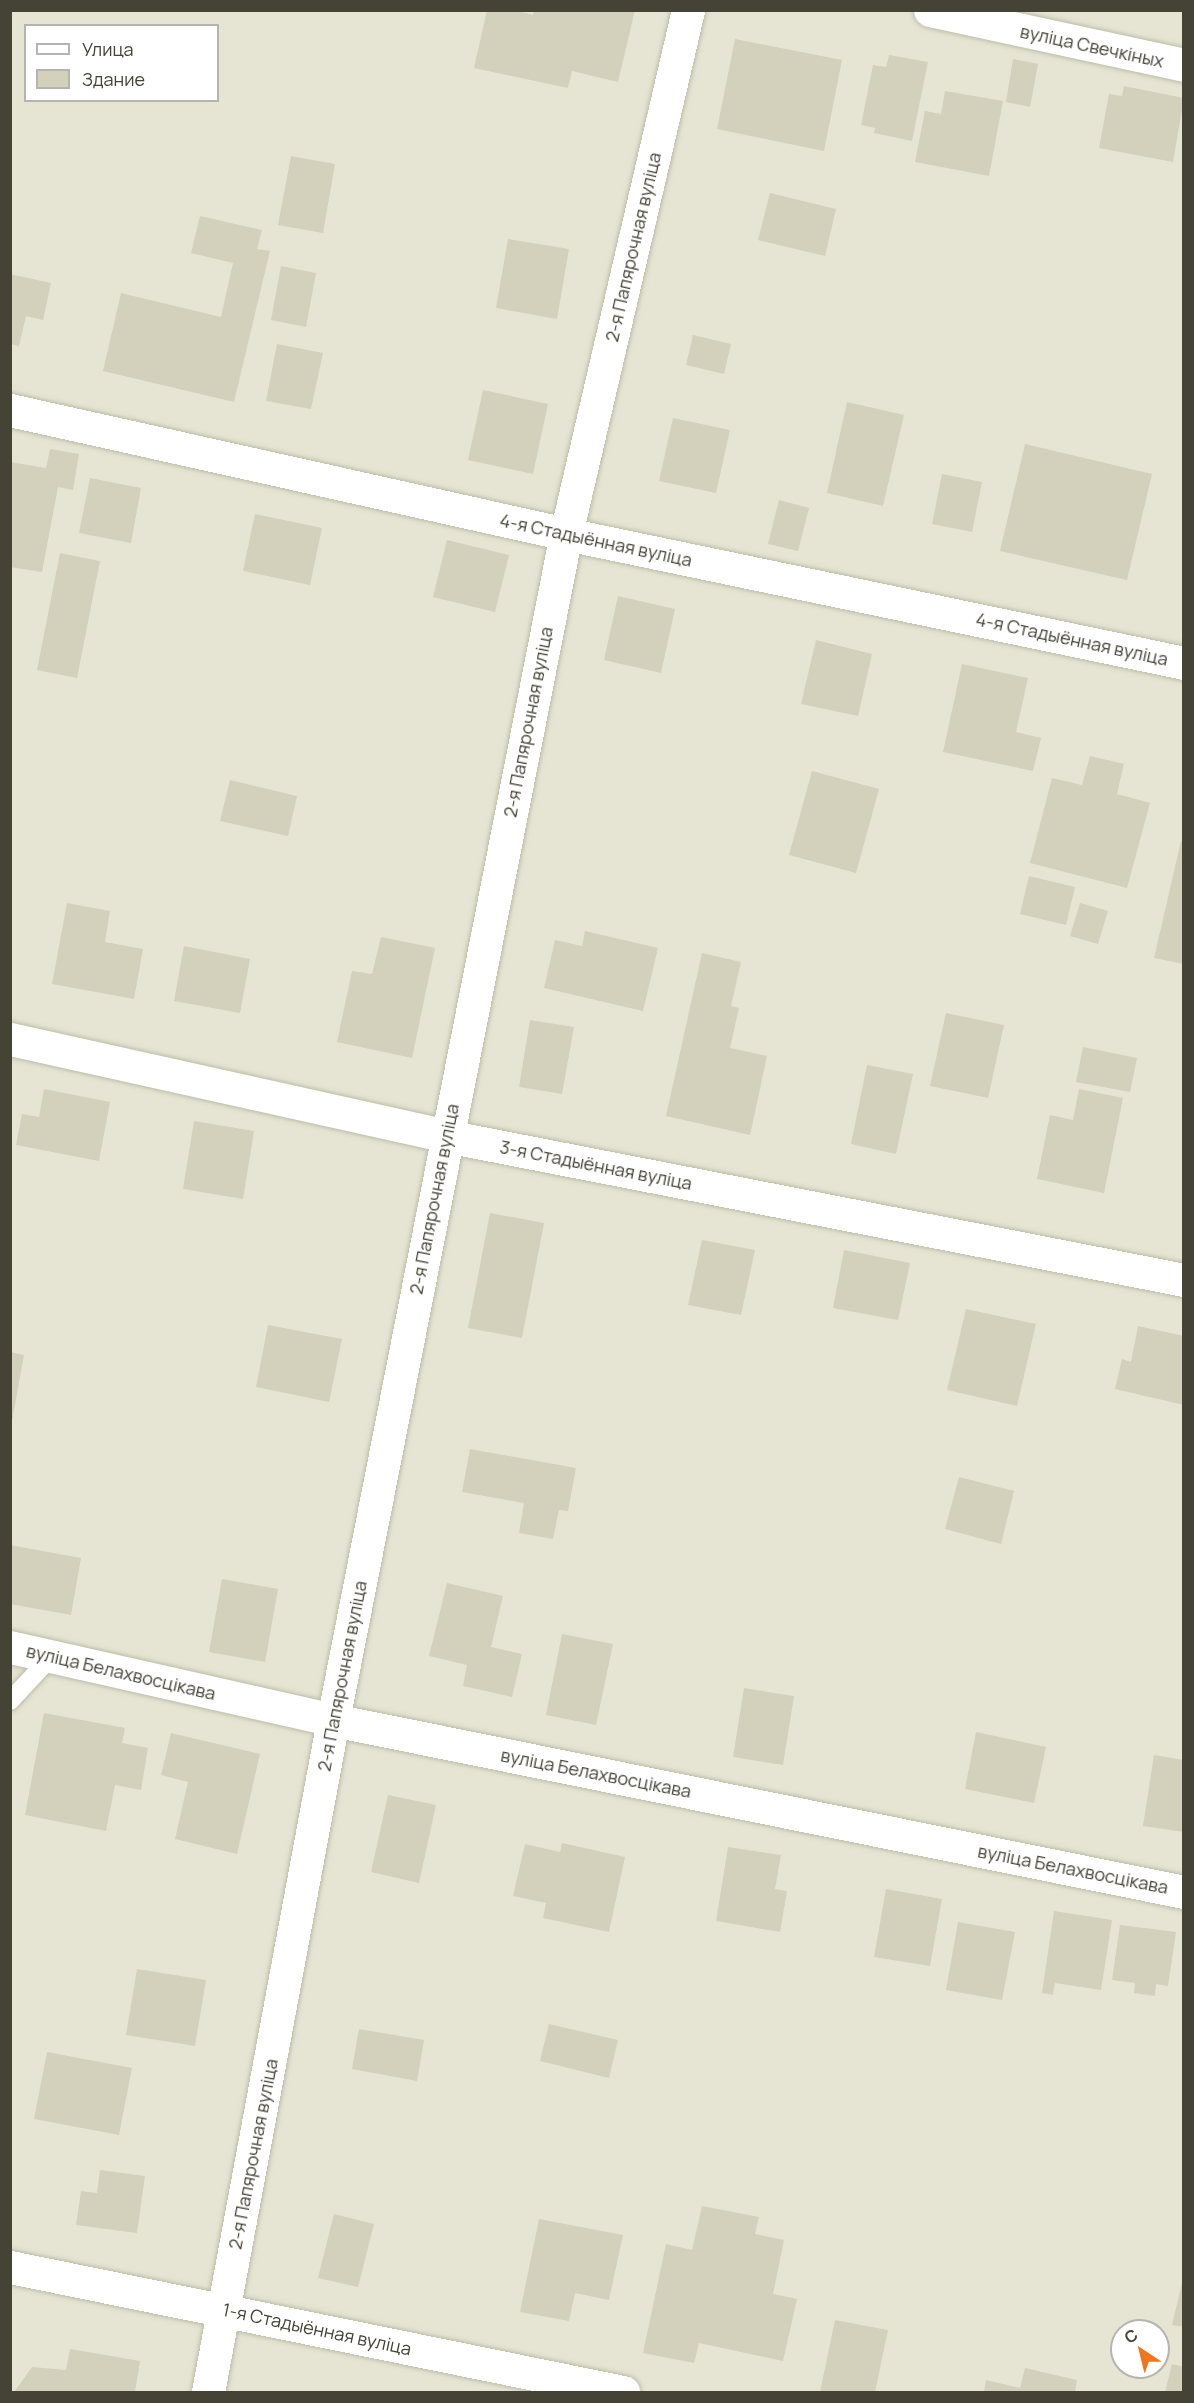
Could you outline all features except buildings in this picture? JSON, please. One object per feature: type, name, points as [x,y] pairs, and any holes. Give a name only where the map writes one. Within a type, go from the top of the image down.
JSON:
[{"type":"street","name":"2-я Папярочная вуліца","points":[[208,2392],[333,1720],[566,534],[688,10]]},
{"type":"street","name":"вуліца Свечкіных","points":[[930,10],[1184,65]]},
{"type":"street","name":"4-я Стадыённая вуліца","points":[[10,410],[566,534],[1184,663]]},
{"type":"street","name":"3-я Стадыённая вуліца","points":[[10,1039],[446,1136],[1184,1280]]},
{"type":"street","name":"вуліца Белахвосцікава","points":[[10,1647],[333,1720],[1184,1892]]},
{"type":"street","name":"1-я Стадыённая вуліца","points":[[10,2267],[623,2392]]},
{"type":"lane","points":[[10,1701],[52,1656]]},
{"type":"shaded area","points":[[11,11],[1183,11],[1183,2392],[11,2392]]}]
